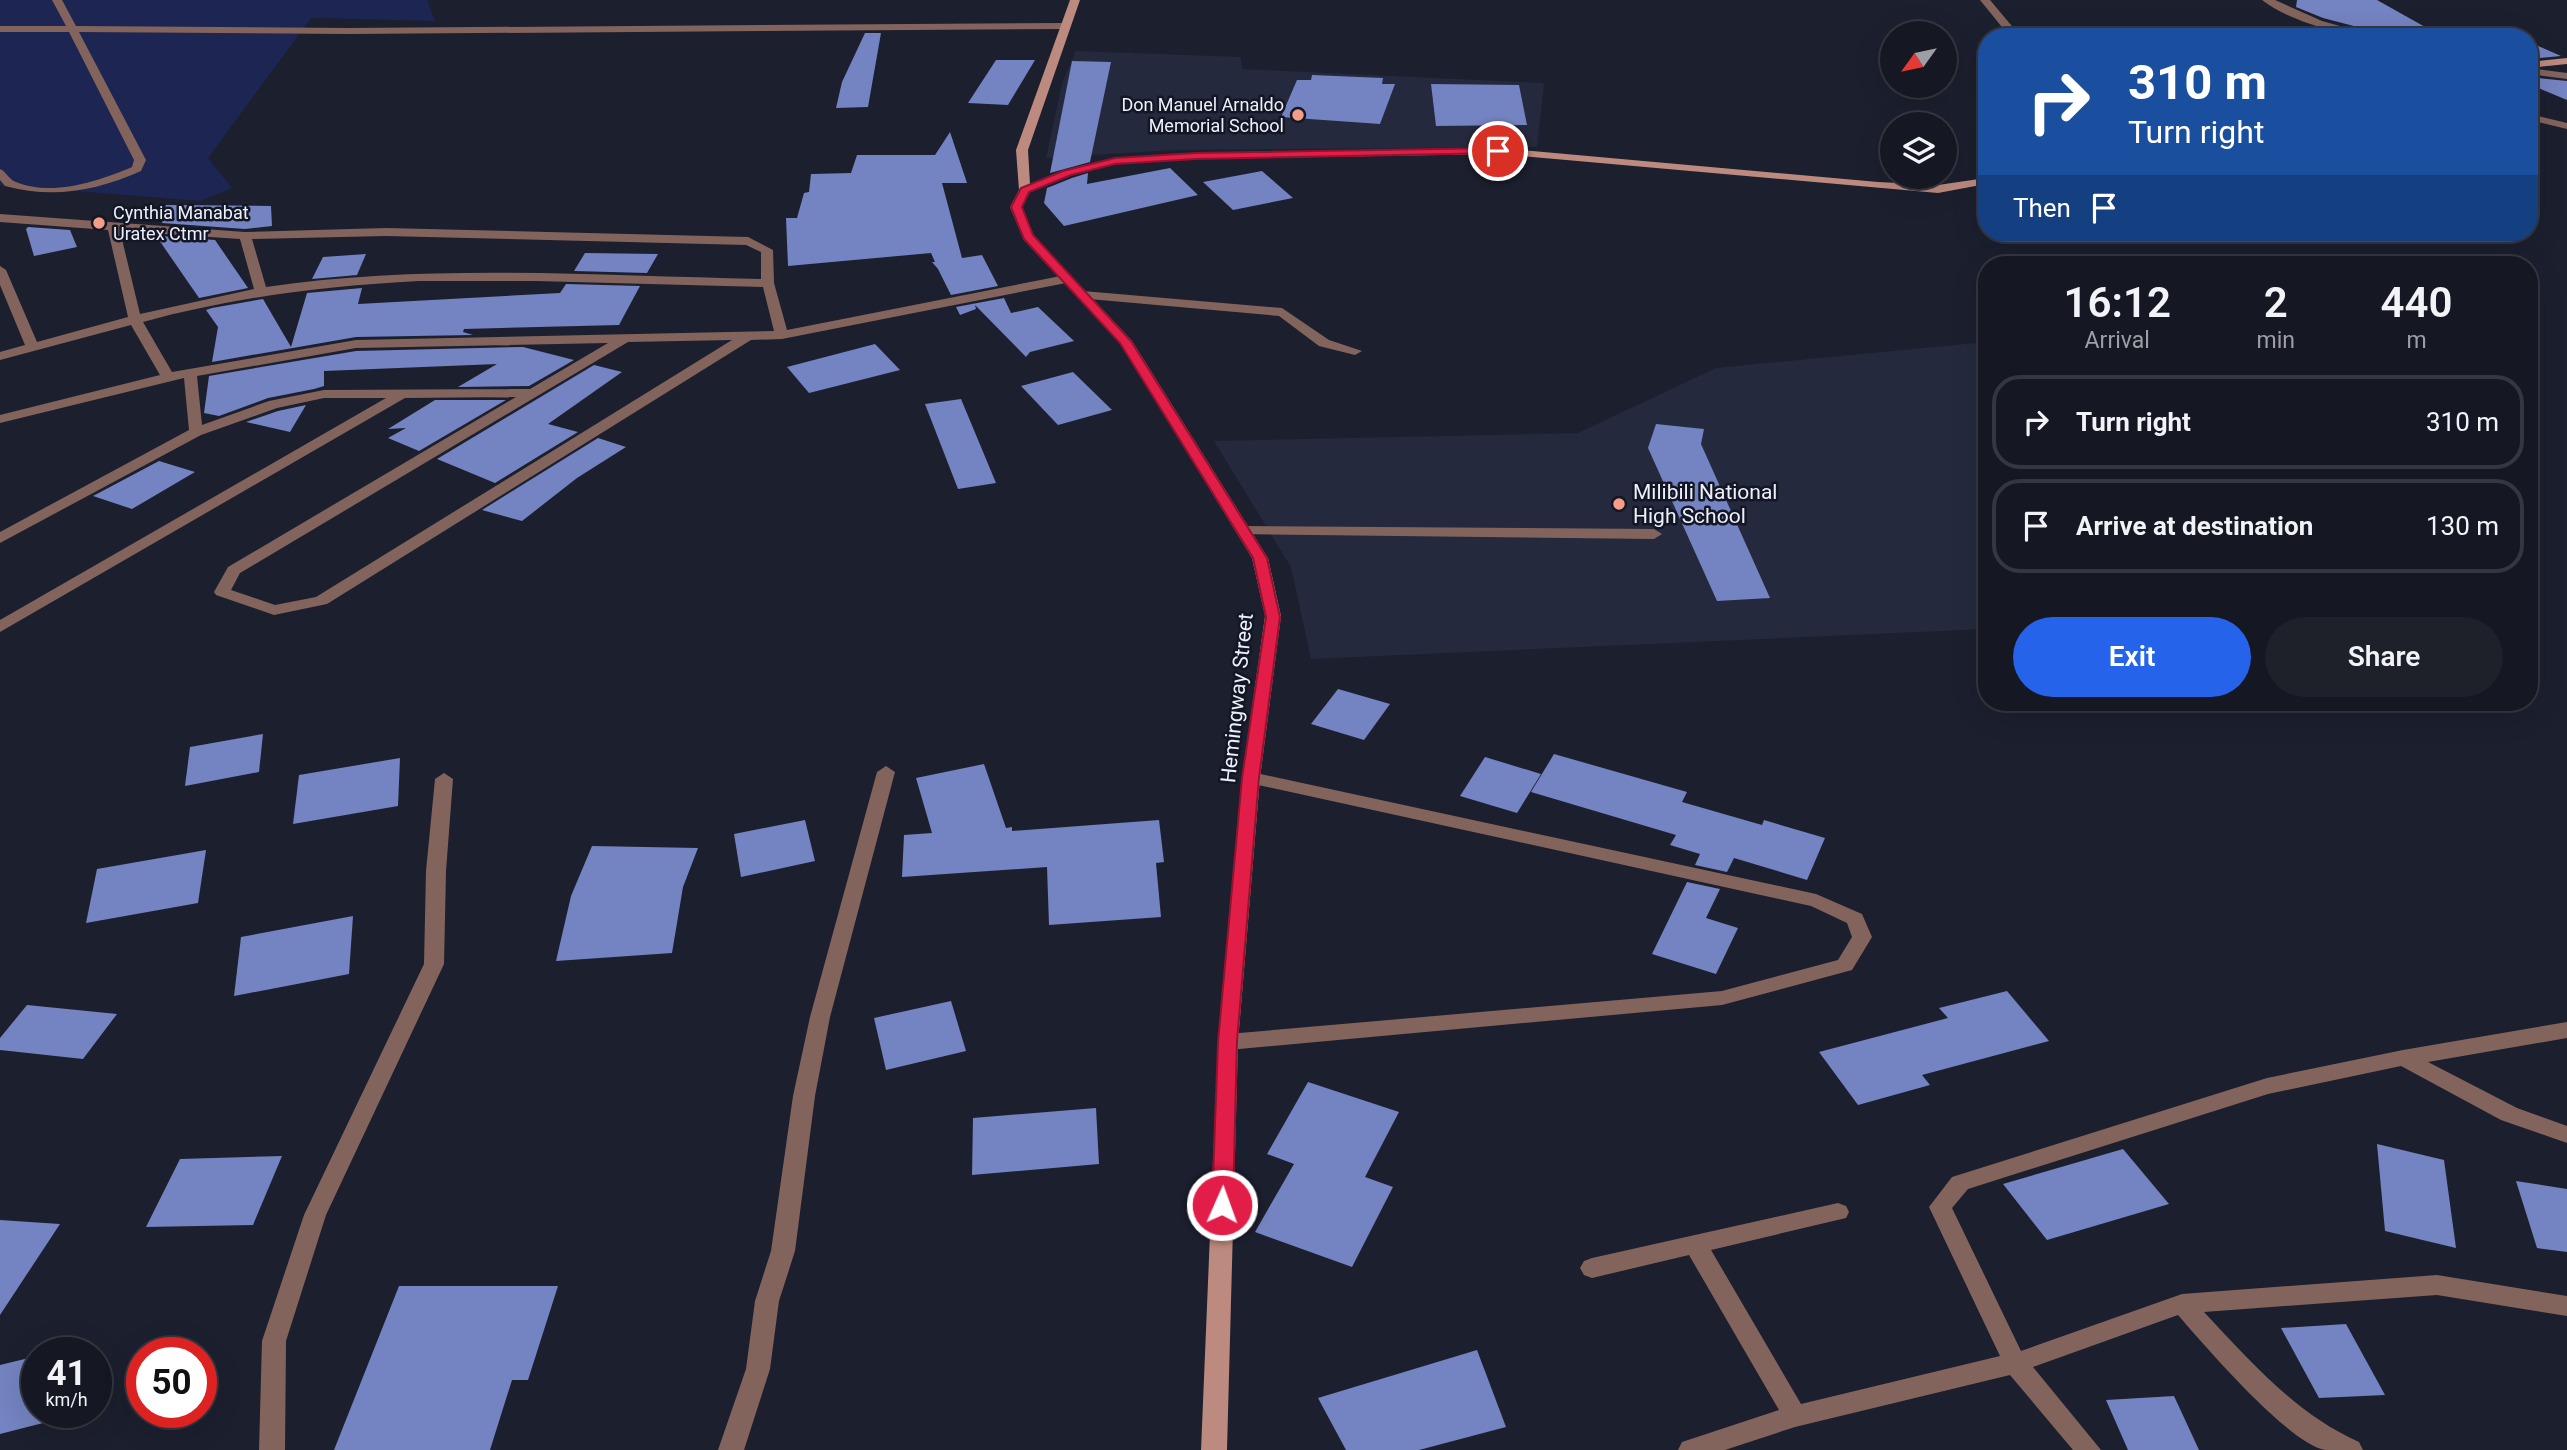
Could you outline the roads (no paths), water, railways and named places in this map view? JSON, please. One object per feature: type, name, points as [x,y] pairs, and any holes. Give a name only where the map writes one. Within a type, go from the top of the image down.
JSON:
[{"type":"main road","name":"Hemingway Street","points":[[1075,0],[1022,150],[1025,190],[1016,207],[1028,237],[1125,341],[1260,558],[1273,617],[1251,778],[1228,1042],[1214,1450]]},
{"type":"main road","points":[[2538,64],[2567,61]]},
{"type":"main road","points":[[1025,190],[1067,173],[1115,161],[1196,156],[1498,151],[1878,186],[1938,189],[1978,182]]},
{"type":"street","points":[[0,172],[9,184],[43,190],[93,185],[137,169],[140,160],[57,0]]},
{"type":"street","points":[[1985,0],[2008,28]]},
{"type":"street","points":[[2267,0],[2318,23],[2338,28]]},
{"type":"street","points":[[0,29],[362,31],[1065,26]]},
{"type":"street","points":[[2538,72],[2567,76]]},
{"type":"street","points":[[2538,119],[2567,126]]},
{"type":"street","points":[[0,218],[245,236],[386,232],[748,241],[767,250],[768,284],[782,335]]},
{"type":"street","points":[[113,228],[135,320],[168,377]]},
{"type":"street","points":[[245,236],[261,292]]},
{"type":"street","points":[[0,270],[33,348]]},
{"type":"street","points":[[0,356],[135,320],[261,292],[354,281],[448,279],[768,284]]},
{"type":"street","points":[[0,419],[168,377],[356,344],[745,338],[782,335],[1066,279]]},
{"type":"street","points":[[1083,295],[1282,312],[1324,343],[1355,351]]},
{"type":"street","points":[[626,338],[234,570],[222,592],[274,610],[321,601],[745,338]]},
{"type":"street","points":[[190,373],[196,432]]},
{"type":"street","points":[[1,536],[196,432],[274,404],[312,397],[534,393]]},
{"type":"street","points":[[0,627],[402,394]]},
{"type":"street","points":[[1243,531],[1654,534]]},
{"type":"street","points":[[731,1450],[758,1369],[767,1301],[783,1251],[804,1096],[820,1017],[886,772]]},
{"type":"street","points":[[1228,1042],[1722,998],[1846,965],[1862,937],[1855,919],[1816,901],[1251,778]]},
{"type":"street","points":[[272,1450],[274,1341],[315,1215],[435,964],[436,871],[444,779]]},
{"type":"street","points":[[2088,1450],[2015,1363],[1940,1207],[1960,1183],[2267,1086],[2403,1058],[2567,1030]]},
{"type":"street","points":[[2403,1058],[2509,1114],[2567,1135]]},
{"type":"street","points":[[1592,1268],[1838,1212]]},
{"type":"street","points":[[1696,1246],[1795,1416]]},
{"type":"street","points":[[1691,1450],[1795,1416],[2015,1363],[2182,1304],[2437,1285],[2567,1306]]},
{"type":"street","points":[[2182,1304],[2262,1388],[2327,1442],[2350,1450]]},
{"type":"place","name":"Don Manuel Arnaldo Memorial School","points":[[1298,115]]},
{"type":"place","name":"Cynthia Manabat Uratex Ctmr","points":[[99,223]]},
{"type":"place","name":"Milibili National High School","points":[[1619,504]]}]
